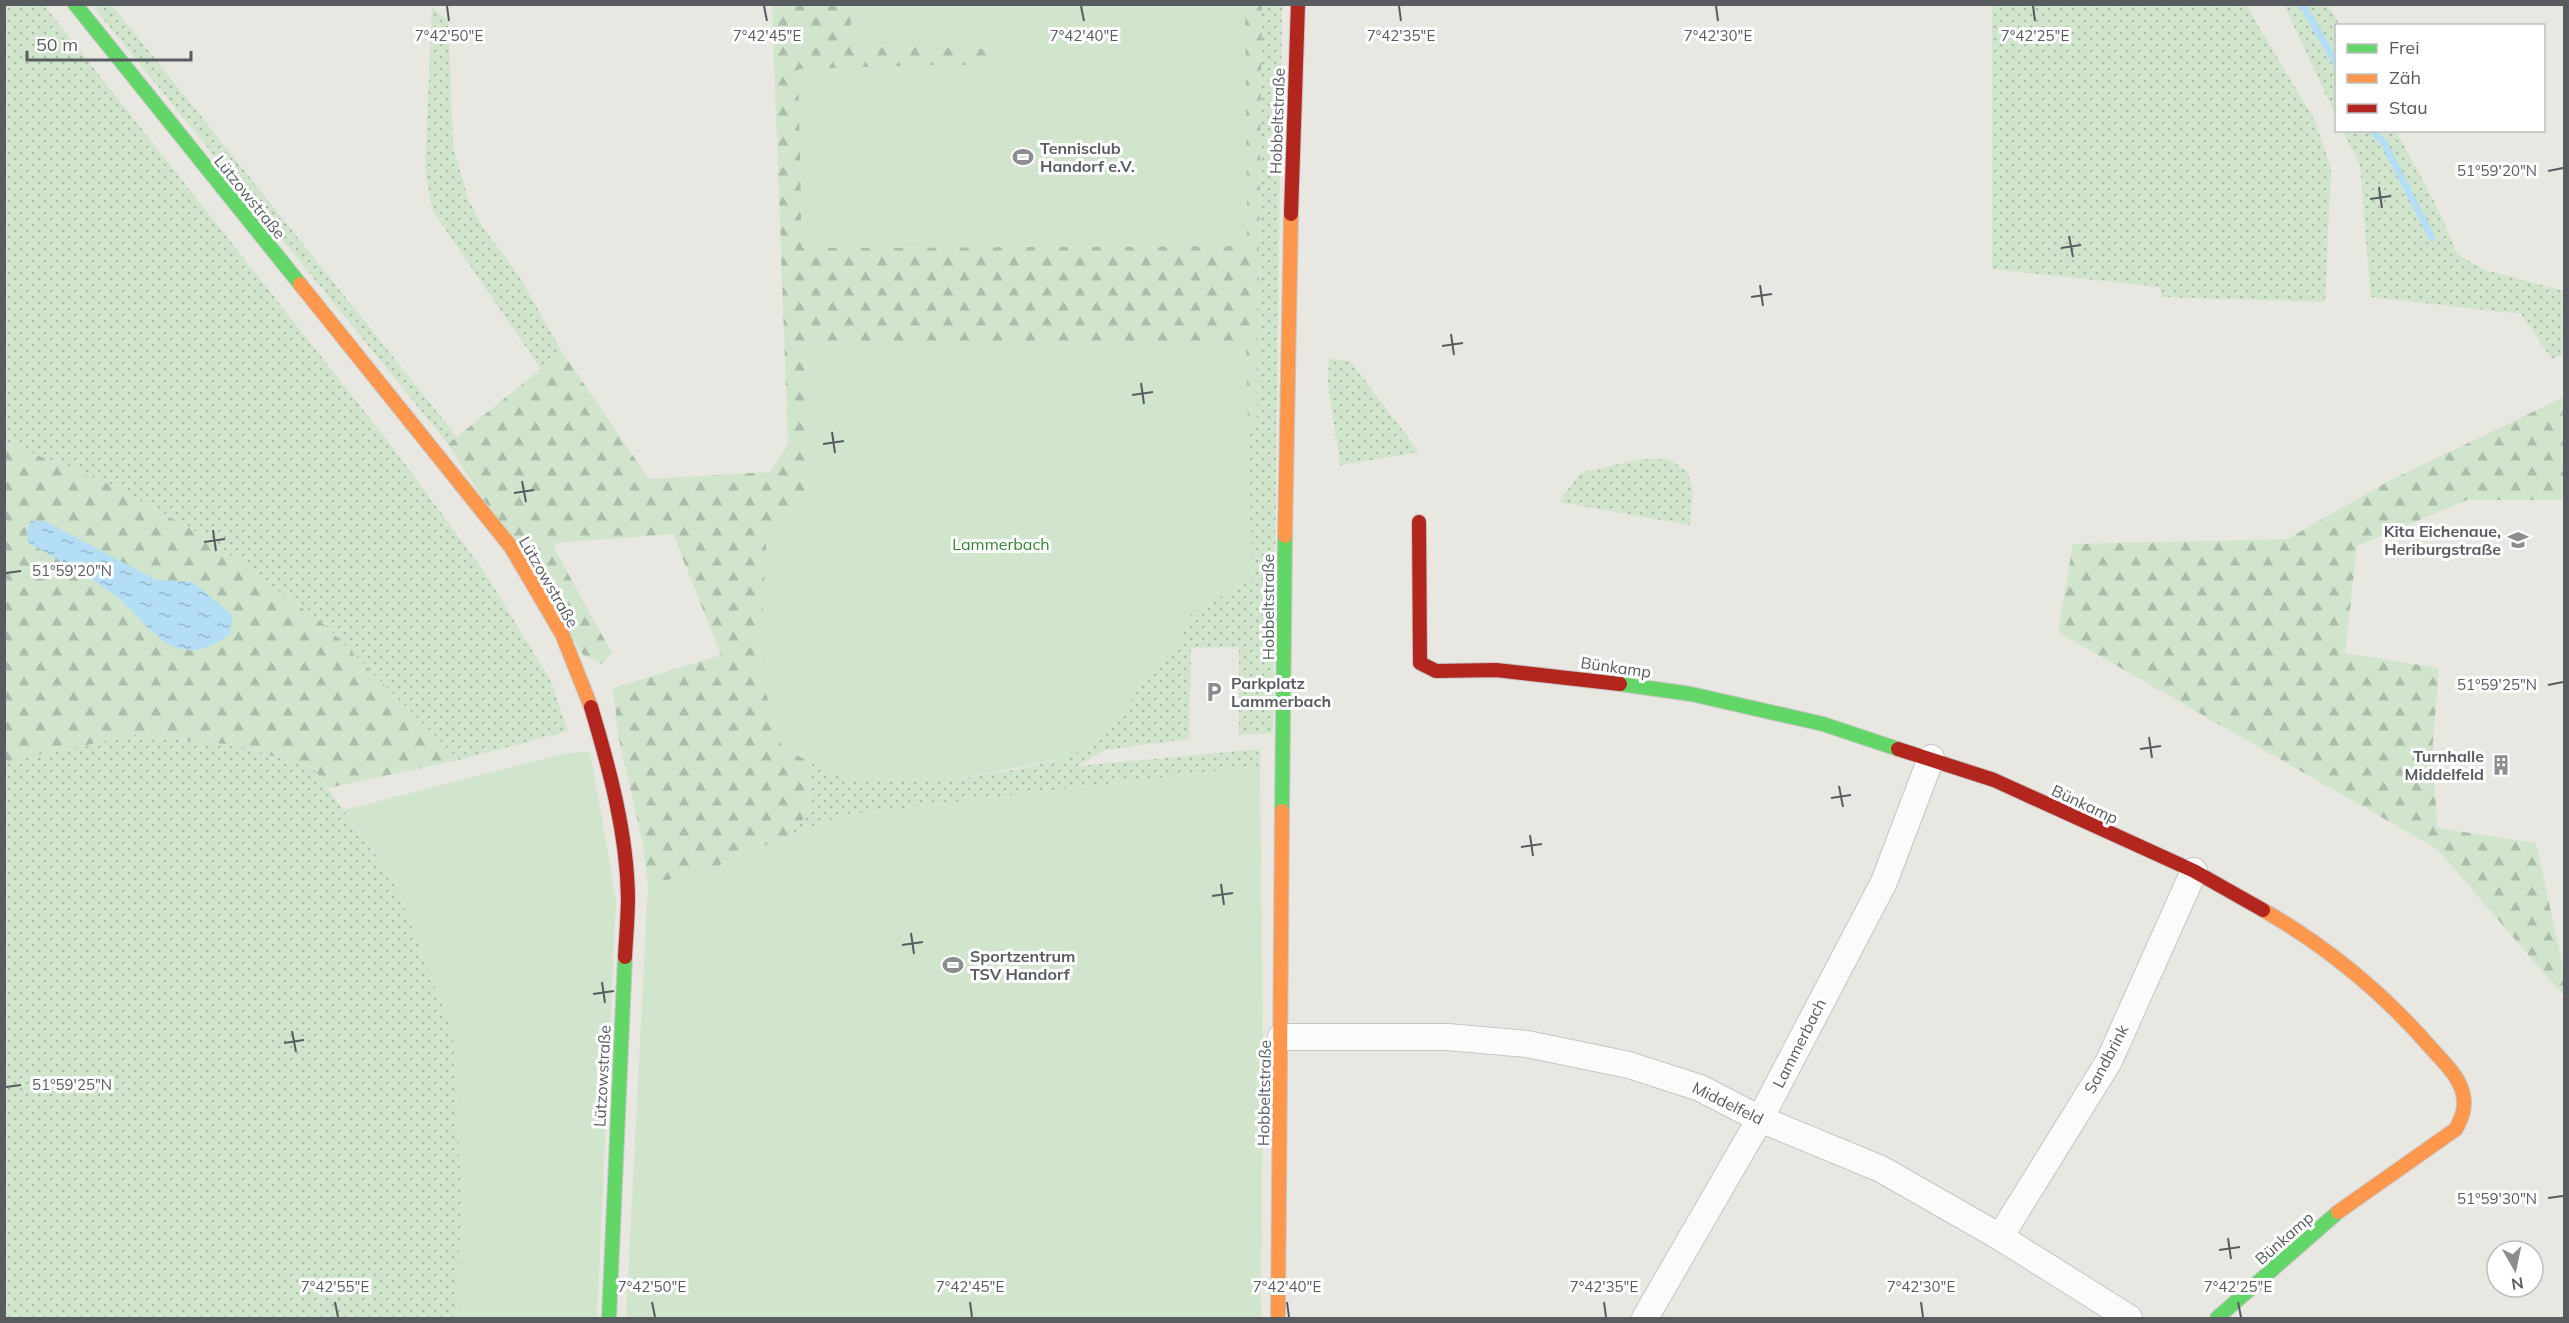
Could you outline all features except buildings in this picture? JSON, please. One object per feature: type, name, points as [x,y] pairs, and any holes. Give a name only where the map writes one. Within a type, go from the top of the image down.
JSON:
[{"type":"street","name":"Lützowstraße","points":[[75,4],[511,547],[567,645],[587,694],[599,730],[622,834],[628,896],[609,1318]]},
{"type":"street","name":"Hobbeltstraße","points":[[1278,1318],[1286,409],[1298,4]]},
{"type":"street","name":"Bünkamp","points":[[1419,522],[1420,663],[1437,671],[1496,670],[1584,679],[1691,694],[1823,724],[1994,780],[2194,871],[2293,927],[2357,976],[2408,1021],[2454,1074],[2463,1094],[2464,1113],[2456,1129],[2349,1202],[2217,1318]]},
{"type":"street","name":"Lammerbach","points":[[1648,1318],[1760,1119],[1884,882],[1931,758]]},
{"type":"street","name":"Sandbrink","points":[[2000,1237],[2109,1061],[2194,871]]},
{"type":"street","name":"Middelfeld","points":[[1281,1037],[1447,1037],[1527,1044],[1629,1065],[1700,1088],[1760,1119],[1881,1169],[2000,1237],[2129,1318]]},
{"type":"green space","points":[[4,5],[44,5],[394,449],[483,570],[551,681],[568,731],[459,760],[326,626],[206,537],[107,483],[5,442]]},
{"type":"green space","points":[[92,5],[112,5],[457,437],[448,444]]},
{"type":"green space","points":[[772,5],[850,5],[852,45],[991,49],[991,66],[799,69],[802,248],[1247,246],[1245,5],[1262,5],[1257,419],[1247,431],[1246,345],[805,346],[807,502],[767,526],[760,672],[782,748],[812,762],[811,811],[787,836],[711,869],[648,885],[642,840],[618,735],[613,688],[721,655],[673,534],[555,543],[555,550],[612,653],[602,664],[583,655],[448,444],[562,352],[649,479],[770,472],[788,444]]},
{"type":"green space","name":"Tennisclub Handorf e.V.","points":[[850,5],[1245,5],[1247,246],[802,248],[798,69],[991,66],[990,49],[852,45]]},
{"type":"green space","points":[[1262,5],[1282,5],[1273,733],[1239,735],[1239,647],[1191,648],[1189,739],[1104,750],[1078,766],[1260,749],[1260,766],[845,815],[787,836],[811,811],[812,762],[847,780],[958,779],[1019,769],[1071,757],[1100,737],[1183,635],[1191,613],[1252,579],[1247,431],[1257,419]]},
{"type":"green space","points":[[1992,5],[2246,5],[2315,121],[2331,169],[2325,302],[2161,297],[2160,287],[1992,269]]},
{"type":"green space","points":[[2284,5],[2328,5],[2339,24],[2335,24],[2335,114]]},
{"type":"green space","points":[[432,7],[448,21],[453,146],[468,199],[483,228],[518,274],[562,352],[541,369],[432,210],[425,168]]},
{"type":"green space","points":[[2343,132],[2397,132],[2436,205],[2457,254],[2485,270],[2564,291],[2564,353],[2552,359],[2521,314],[2371,297],[2360,166]]},
{"type":"green space","name":"Lammerbach","points":[[1246,345],[1252,579],[1192,613],[1183,635],[1100,737],[1071,757],[958,779],[847,780],[782,748],[760,672],[767,526],[807,502],[805,346]]},
{"type":"green space","points":[[1329,358],[1351,362],[1419,452],[1340,465],[1328,383]]},
{"type":"green space","points":[[2564,397],[2564,498],[2560,500],[2467,500],[2357,546],[2345,653],[2439,668],[2433,742],[2437,828],[2536,843],[2564,971],[2564,996],[2437,849],[2058,632],[2073,544],[2287,539],[2389,481]]},
{"type":"green space","points":[[4,442],[107,483],[206,537],[326,626],[459,760],[328,788],[313,768],[236,745],[134,735],[5,762]]},
{"type":"green space","points":[[1642,459],[1668,459],[1687,471],[1693,491],[1690,525],[1559,502],[1580,473]]},
{"type":"green space","points":[[134,735],[236,745],[313,768],[395,882],[453,1033],[462,1200],[456,1318],[5,1318],[5,762]]},
{"type":"green space","points":[[590,752],[616,899],[597,1318],[456,1318],[462,1200],[453,1033],[395,882],[344,810],[567,753]]},
{"type":"green space","name":"Sportzentrum TSV Handorf","points":[[1260,766],[1263,1045],[1261,1318],[626,1318],[648,885],[711,869],[787,836],[845,815]]},
{"type":"water","points":[[31,521],[44,521],[157,580],[193,582],[233,616],[230,634],[211,645],[194,650],[180,649],[167,643],[116,596],[85,575],[29,543],[26,531]]},
{"type":"waterway","points":[[2302,4],[2335,61]]},
{"type":"waterway","points":[[2375,132],[2384,143],[2432,238]]},
{"type":"traffic: fast","points":[[75,4],[300,284]]},
{"type":"traffic: fast","points":[[1282,811],[1285,536]]},
{"type":"traffic: fast","points":[[1620,684],[1691,694],[1823,724],[1898,749]]},
{"type":"traffic: fast","points":[[609,1318],[625,957]]},
{"type":"traffic: fast","points":[[2217,1318],[2338,1212]]},
{"type":"traffic: slow","points":[[1285,536],[1291,214]]},
{"type":"traffic: slow","points":[[300,284],[511,547],[562,634],[591,707]]},
{"type":"traffic: slow","points":[[1278,1318],[1282,811]]},
{"type":"traffic: slow","points":[[2263,910],[2332,956],[2395,1010],[2455,1076],[2463,1094],[2463,1112],[2456,1129],[2338,1212]]},
{"type":"traffic: jam","points":[[1291,214],[1298,4]]},
{"type":"traffic: jam","points":[[1419,522],[1420,663],[1436,671],[1496,670],[1620,684]]},
{"type":"traffic: jam","points":[[591,707],[621,825],[628,897],[625,957]]},
{"type":"traffic: jam","points":[[1898,749],[1994,780],[2194,871],[2263,910]]},
{"type":"place","name":"Tennisclub Handorf e.V.","points":[[1023,157]]},
{"type":"place","name":"Kita Eichenaue, Heriburgstraße","points":[[2518,540]]},
{"type":"place","name":"Parkplatz Lammerbach","points":[[1214,692]]},
{"type":"place","name":"Turnhalle Middelfeld","points":[[2501,765]]},
{"type":"place","name":"Sportzentrum TSV Handorf","points":[[953,965]]}]
